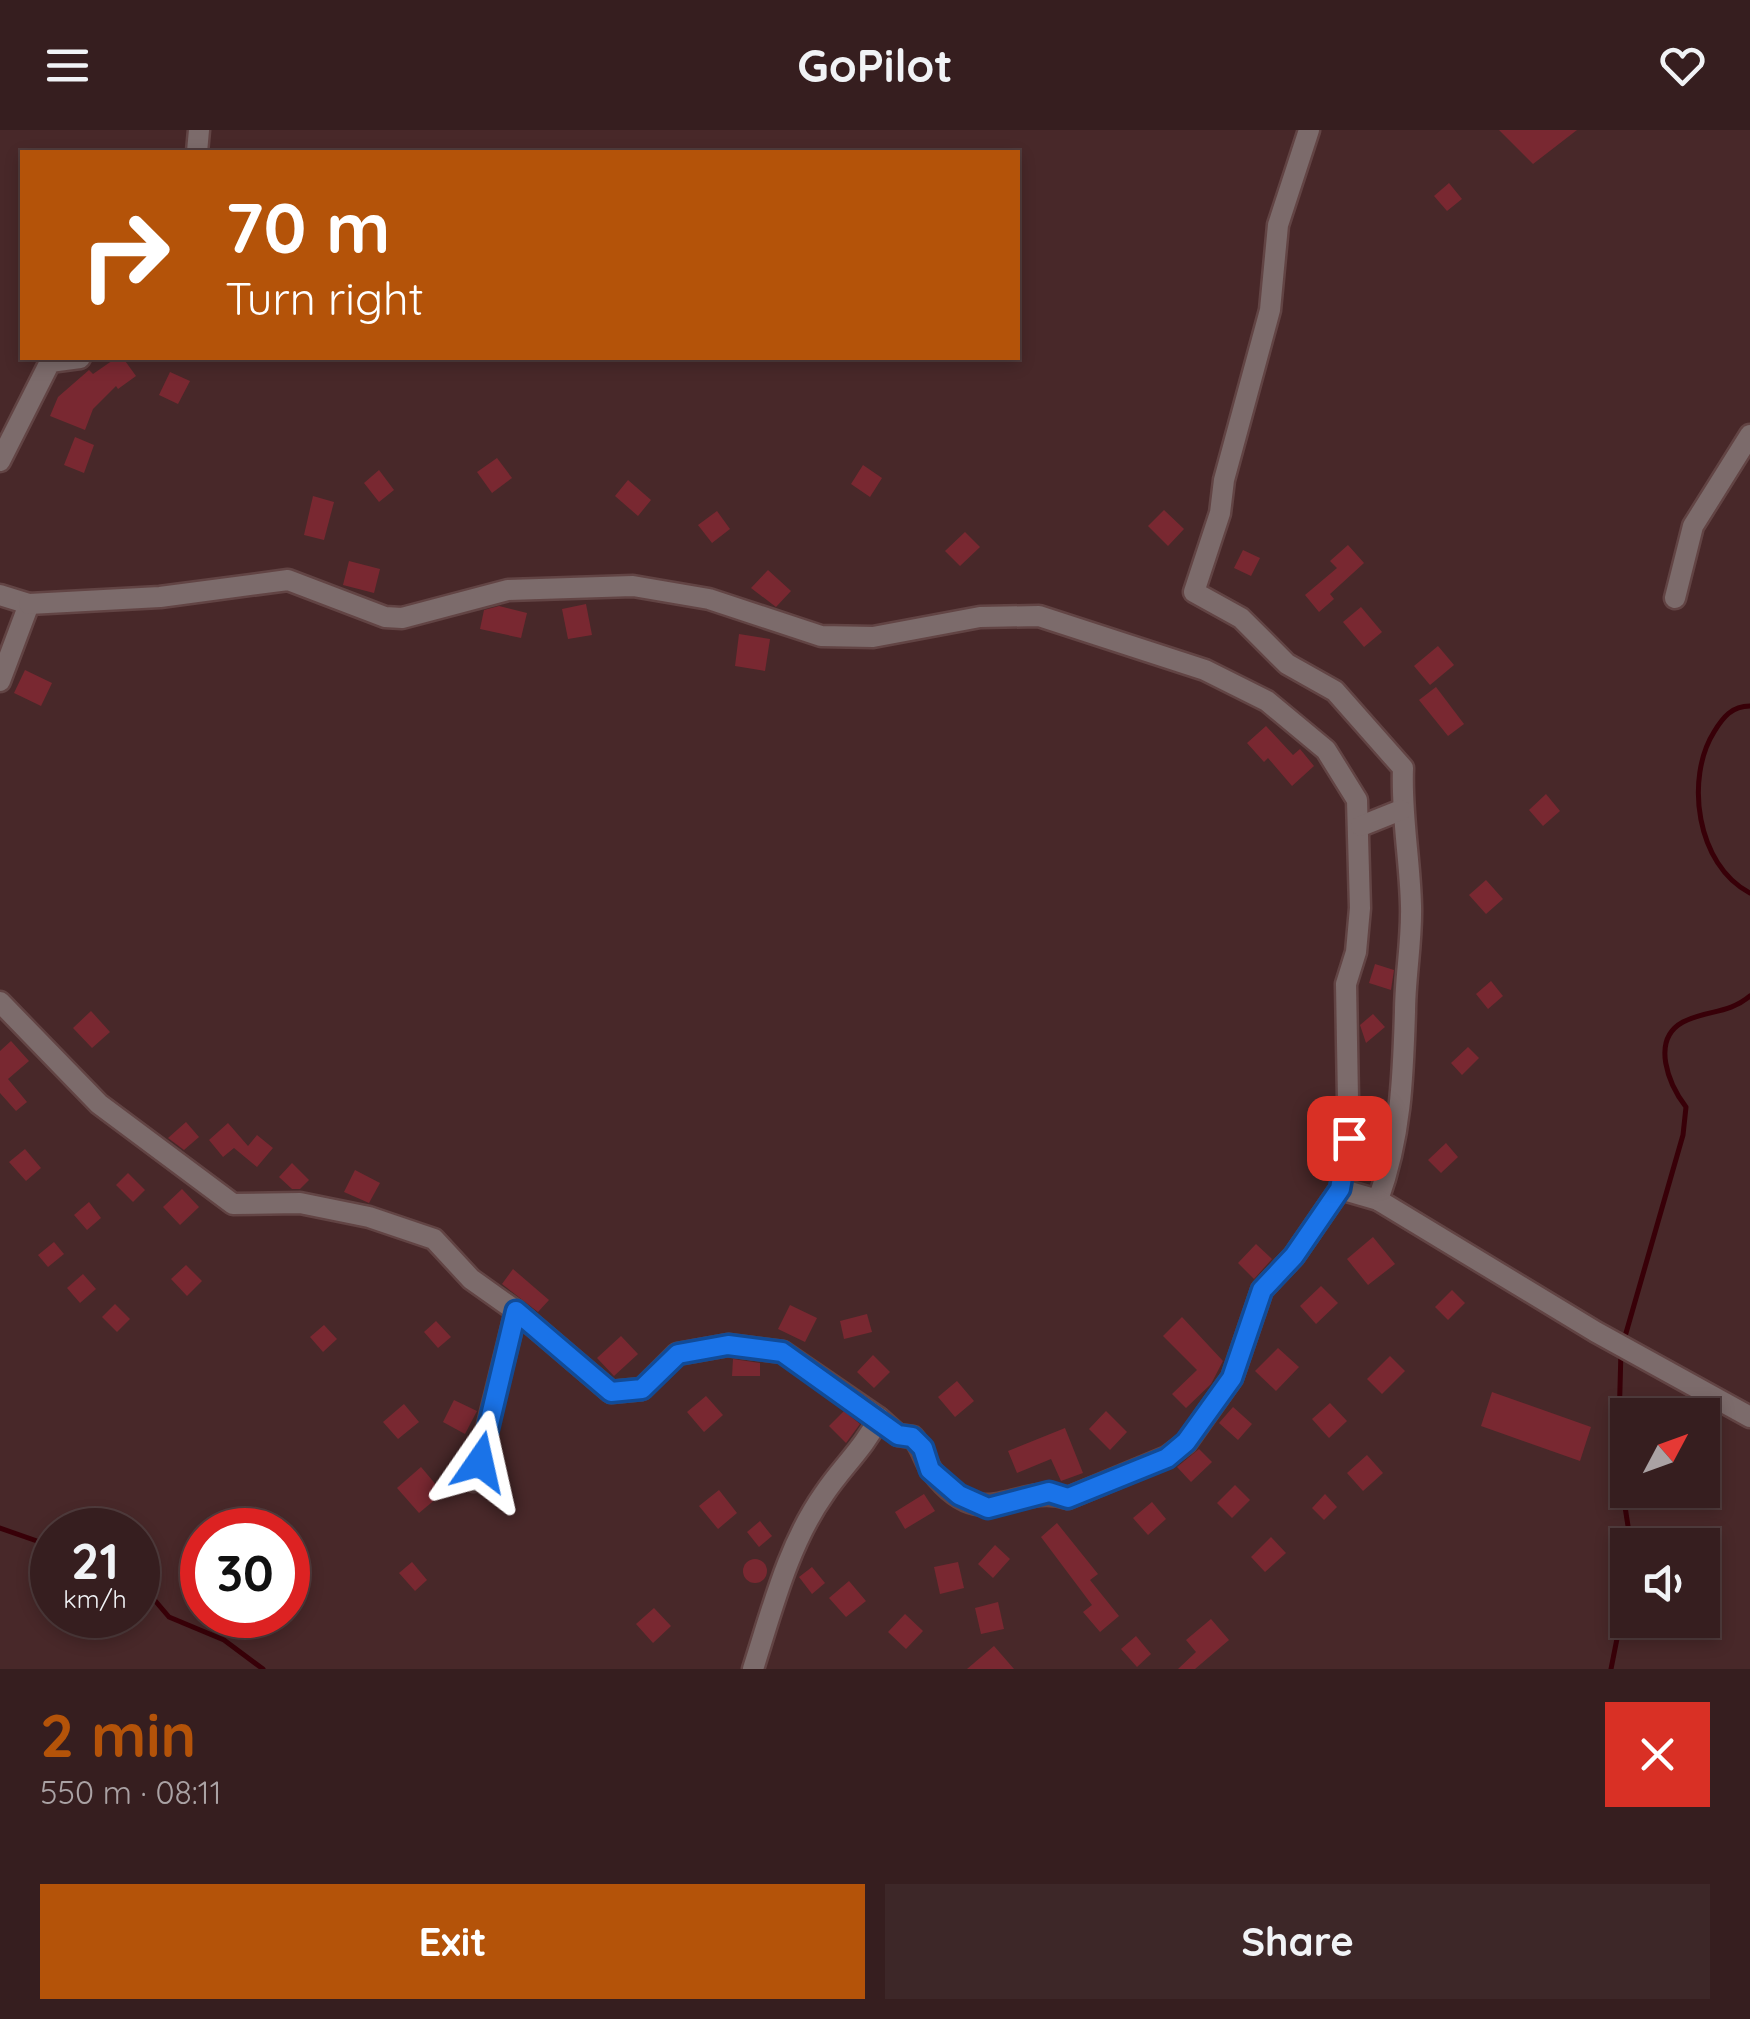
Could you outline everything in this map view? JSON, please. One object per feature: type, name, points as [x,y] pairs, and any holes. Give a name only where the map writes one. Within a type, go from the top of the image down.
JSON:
[{"type":"street","points":[[1309,130],[1278,225],[1270,310],[1224,480],[1220,513],[1194,592],[1250,628],[1277,654],[1335,691],[1402,768],[1402,810],[1412,904],[1404,1010],[1407,1064],[1391,1166],[1378,1200]]},
{"type":"street","points":[[0,462],[50,362],[65,360]]},
{"type":"street","points":[[1676,598],[1693,526],[1750,435]]},
{"type":"street","points":[[0,595],[29,604],[160,597],[260,580],[288,580],[385,617],[402,618],[508,590],[633,586],[708,599],[821,636],[873,637],[980,618],[1039,616],[1204,670],[1267,701],[1300,726],[1345,774],[1358,800],[1361,826],[1358,938],[1346,984],[1349,1157],[1340,1189],[1294,1256],[1262,1290],[1232,1378],[1186,1442],[1167,1458],[1068,1498],[1049,1492],[988,1508],[959,1495],[930,1470],[923,1448],[912,1437],[898,1435],[782,1352],[728,1345],[678,1354],[642,1389],[611,1392],[516,1311],[471,1279],[434,1239],[369,1217],[300,1203],[234,1204],[99,1104],[0,1002]]},
{"type":"street","points":[[0,681],[29,604]]},
{"type":"street","points":[[1361,826],[1402,810]]},
{"type":"street","points":[[1340,1189],[1378,1200],[1613,1341],[1750,1417]]},
{"type":"street","points":[[474,1481],[516,1311]]},
{"type":"street","points":[[753,1669],[795,1545],[823,1494],[866,1444],[879,1418]]},
{"type":"building","points":[[1499,130],[1577,130],[1533,164]]},
{"type":"building","points":[[1449,183],[1462,199],[1447,211],[1434,196]]},
{"type":"building","points":[[113,360],[124,360],[136,376],[118,389],[116,386],[93,409],[85,430],[50,416],[58,397],[89,370],[93,374]]},
{"type":"building","points":[[170,372],[190,381],[178,404],[159,395]]},
{"type":"building","points":[[75,437],[94,445],[84,473],[64,465]]},
{"type":"building","points":[[497,458],[512,478],[492,493],[477,472]]},
{"type":"building","points":[[863,465],[882,478],[870,497],[851,484]]},
{"type":"building","points":[[379,470],[394,490],[379,502],[364,483]]},
{"type":"building","points":[[628,480],[651,500],[638,516],[615,496]]},
{"type":"building","points":[[313,496],[334,502],[324,540],[304,535]]},
{"type":"building","points":[[1164,510],[1184,529],[1168,546],[1148,526]]},
{"type":"building","points":[[717,511],[730,529],[712,543],[698,525]]},
{"type":"building","points":[[965,532],[980,547],[960,566],[945,551]]},
{"type":"building","points":[[1348,545],[1364,563],[1330,594],[1334,599],[1319,612],[1305,595],[1337,568],[1330,561]]},
{"type":"building","points":[[1243,550],[1260,558],[1251,576],[1234,568]]},
{"type":"building","points":[[349,561],[380,569],[374,593],[343,585]]},
{"type":"building","points":[[768,570],[791,591],[776,607],[751,588]]},
{"type":"building","points":[[586,604],[592,635],[568,639],[562,609]]},
{"type":"building","points":[[499,606],[527,613],[521,638],[480,629],[484,610]]},
{"type":"building","points":[[1361,607],[1382,632],[1364,647],[1343,622]]},
{"type":"building","points":[[739,634],[770,639],[765,671],[735,666]]},
{"type":"building","points":[[1438,646],[1454,665],[1430,685],[1414,666]]},
{"type":"building","points":[[25,670],[52,683],[41,706],[14,693]]},
{"type":"building","points":[[1436,687],[1464,724],[1448,736],[1419,700]]},
{"type":"building","points":[[1266,726],[1293,755],[1300,749],[1314,766],[1292,786],[1268,758],[1264,762],[1247,743]]},
{"type":"building","points":[[1546,794],[1560,811],[1543,826],[1529,810]]},
{"type":"building","points":[[1486,880],[1503,899],[1486,914],[1469,895]]},
{"type":"building","points":[[1375,964],[1394,970],[1391,990],[1369,983]]},
{"type":"building","points":[[1491,981],[1503,996],[1488,1009],[1476,994]]},
{"type":"building","points":[[91,1011],[110,1032],[92,1048],[73,1028]]},
{"type":"building","points":[[1373,1014],[1385,1027],[1366,1043],[1360,1025]]},
{"type":"building","points":[[11,1041],[29,1061],[8,1079],[27,1102],[16,1111],[0,1093],[0,1051]]},
{"type":"building","points":[[1468,1047],[1479,1058],[1462,1075],[1451,1063]]},
{"type":"building","points":[[186,1122],[199,1137],[184,1150],[168,1138]]},
{"type":"building","points":[[228,1123],[248,1146],[257,1135],[273,1148],[257,1167],[234,1148],[223,1157],[209,1140]]},
{"type":"building","points":[[1446,1143],[1458,1157],[1441,1173],[1428,1160]]},
{"type":"building","points":[[25,1149],[41,1168],[26,1181],[9,1162]]},
{"type":"building","points":[[292,1163],[309,1180],[300,1189],[292,1189],[279,1177]]},
{"type":"building","points":[[355,1170],[380,1183],[369,1203],[344,1192]]},
{"type":"building","points":[[128,1173],[145,1190],[133,1202],[116,1185]]},
{"type":"building","points":[[182,1189],[199,1207],[180,1225],[163,1207]]},
{"type":"building","points":[[89,1202],[101,1218],[87,1230],[74,1215]]},
{"type":"building","points":[[1373,1237],[1395,1264],[1368,1285],[1347,1259]]},
{"type":"building","points":[[54,1242],[64,1254],[48,1267],[38,1255]]},
{"type":"building","points":[[1256,1244],[1272,1259],[1254,1279],[1238,1263]]},
{"type":"building","points":[[186,1265],[202,1281],[187,1296],[171,1279]]},
{"type":"building","points":[[513,1269],[549,1300],[538,1312],[502,1284]]},
{"type":"building","points":[[83,1274],[96,1289],[80,1303],[67,1288]]},
{"type":"building","points":[[1321,1286],[1338,1303],[1316,1324],[1300,1306]]},
{"type":"building","points":[[1452,1290],[1465,1303],[1448,1320],[1435,1307]]},
{"type":"building","points":[[115,1304],[130,1319],[117,1332],[102,1317]]},
{"type":"building","points":[[790,1305],[817,1318],[805,1342],[778,1329]]},
{"type":"building","points":[[867,1314],[872,1332],[844,1339],[840,1321]]},
{"type":"building","points":[[1182,1317],[1223,1361],[1211,1384],[1186,1408],[1172,1394],[1197,1370],[1163,1336]]},
{"type":"building","points":[[436,1321],[451,1337],[438,1348],[424,1332]]},
{"type":"building","points":[[324,1325],[337,1339],[323,1352],[310,1337]]},
{"type":"building","points":[[621,1336],[638,1354],[614,1376],[597,1358]]},
{"type":"building","points":[[1278,1348],[1299,1367],[1276,1391],[1255,1371]]},
{"type":"building","points":[[873,1355],[890,1372],[874,1388],[857,1372]]},
{"type":"building","points":[[1390,1356],[1405,1371],[1382,1394],[1367,1379]]},
{"type":"building","points":[[733,1359],[760,1363],[760,1376],[732,1376]]},
{"type":"building","points":[[957,1381],[974,1401],[955,1417],[938,1397]]},
{"type":"building","points":[[1492,1392],[1591,1427],[1580,1461],[1481,1426]]},
{"type":"building","points":[[706,1396],[723,1415],[704,1432],[687,1412]]},
{"type":"building","points":[[454,1400],[477,1411],[465,1434],[443,1422]]},
{"type":"building","points":[[1330,1403],[1347,1421],[1329,1438],[1312,1419]]},
{"type":"building","points":[[404,1404],[419,1422],[398,1439],[383,1422]]},
{"type":"building","points":[[1233,1407],[1252,1424],[1238,1440],[1219,1423]]},
{"type":"building","points":[[844,1411],[860,1424],[846,1443],[829,1426]]},
{"type":"building","points":[[1106,1411],[1127,1432],[1110,1450],[1089,1429]]},
{"type":"building","points":[[1065,1428],[1083,1473],[1061,1481],[1051,1459],[1017,1473],[1008,1451]]},
{"type":"building","points":[[1199,1449],[1212,1462],[1191,1482],[1177,1467]]},
{"type":"building","points":[[1367,1455],[1383,1473],[1363,1491],[1347,1473]]},
{"type":"building","points":[[421,1467],[443,1493],[419,1513],[397,1488]]},
{"type":"building","points":[[1235,1485],[1250,1500],[1232,1518],[1217,1503]]},
{"type":"building","points":[[719,1490],[737,1513],[718,1529],[699,1506]]},
{"type":"building","points":[[924,1494],[935,1511],[905,1529],[895,1512]]},
{"type":"building","points":[[1325,1494],[1337,1507],[1324,1520],[1312,1508]]},
{"type":"building","points":[[1152,1502],[1166,1519],[1148,1535],[1133,1518]]},
{"type":"building","points":[[760,1521],[772,1536],[759,1547],[747,1532]]},
{"type":"building","points":[[1057,1523],[1098,1574],[1090,1580],[1119,1616],[1100,1632],[1083,1612],[1092,1605],[1041,1537]]},
{"type":"building","points":[[1271,1537],[1286,1553],[1265,1572],[1251,1557]]},
{"type":"building","points":[[995,1545],[1010,1559],[993,1578],[978,1564]]},
{"type":"building","points":[[755,1559],[764,1562],[764,1580],[755,1583],[746,1580],[743,1571],[746,1562]]},
{"type":"building","points":[[412,1562],[427,1580],[415,1591],[399,1573]]},
{"type":"building","points":[[958,1562],[964,1588],[940,1594],[934,1567]]},
{"type":"building","points":[[812,1567],[825,1583],[812,1594],[799,1577]]},
{"type":"building","points":[[849,1581],[866,1601],[846,1617],[829,1598]]},
{"type":"building","points":[[998,1602],[1004,1629],[981,1634],[975,1608]]},
{"type":"building","points":[[654,1608],[671,1626],[653,1643],[636,1624]]},
{"type":"building","points":[[905,1614],[923,1631],[906,1649],[888,1632]]},
{"type":"building","points":[[1211,1619],[1229,1640],[1195,1669],[1178,1669],[1196,1652],[1186,1640]]},
{"type":"building","points":[[1136,1636],[1151,1654],[1137,1667],[1121,1649]]},
{"type":"building","points":[[994,1646],[1014,1669],[967,1669]]},
{"type":"waterway","points":[[1750,706],[1729,713],[1714,732],[1705,751],[1698,796],[1707,842],[1732,880],[1750,893]]},
{"type":"waterway","points":[[1624,1340],[1683,1135],[1686,1107],[1669,1075],[1667,1040],[1683,1022],[1734,1006],[1750,996]]},
{"type":"waterway","points":[[1621,1350],[1618,1462],[1628,1528]]},
{"type":"waterway","points":[[0,1528],[30,1539]]},
{"type":"waterway","points":[[160,1606],[169,1617],[224,1640],[263,1669]]},
{"type":"waterway","points":[[1611,1669],[1617,1638]]},
{"type":"route","points":[[480,1462],[516,1311],[558,1351],[611,1392],[642,1389],[678,1354],[728,1345],[782,1352],[898,1435],[912,1437],[923,1448],[930,1470],[959,1495],[988,1508],[1049,1492],[1068,1498],[1167,1458],[1206,1417],[1232,1378],[1262,1290],[1294,1256],[1326,1204],[1340,1189],[1349,1157],[1349,1138]]}]
